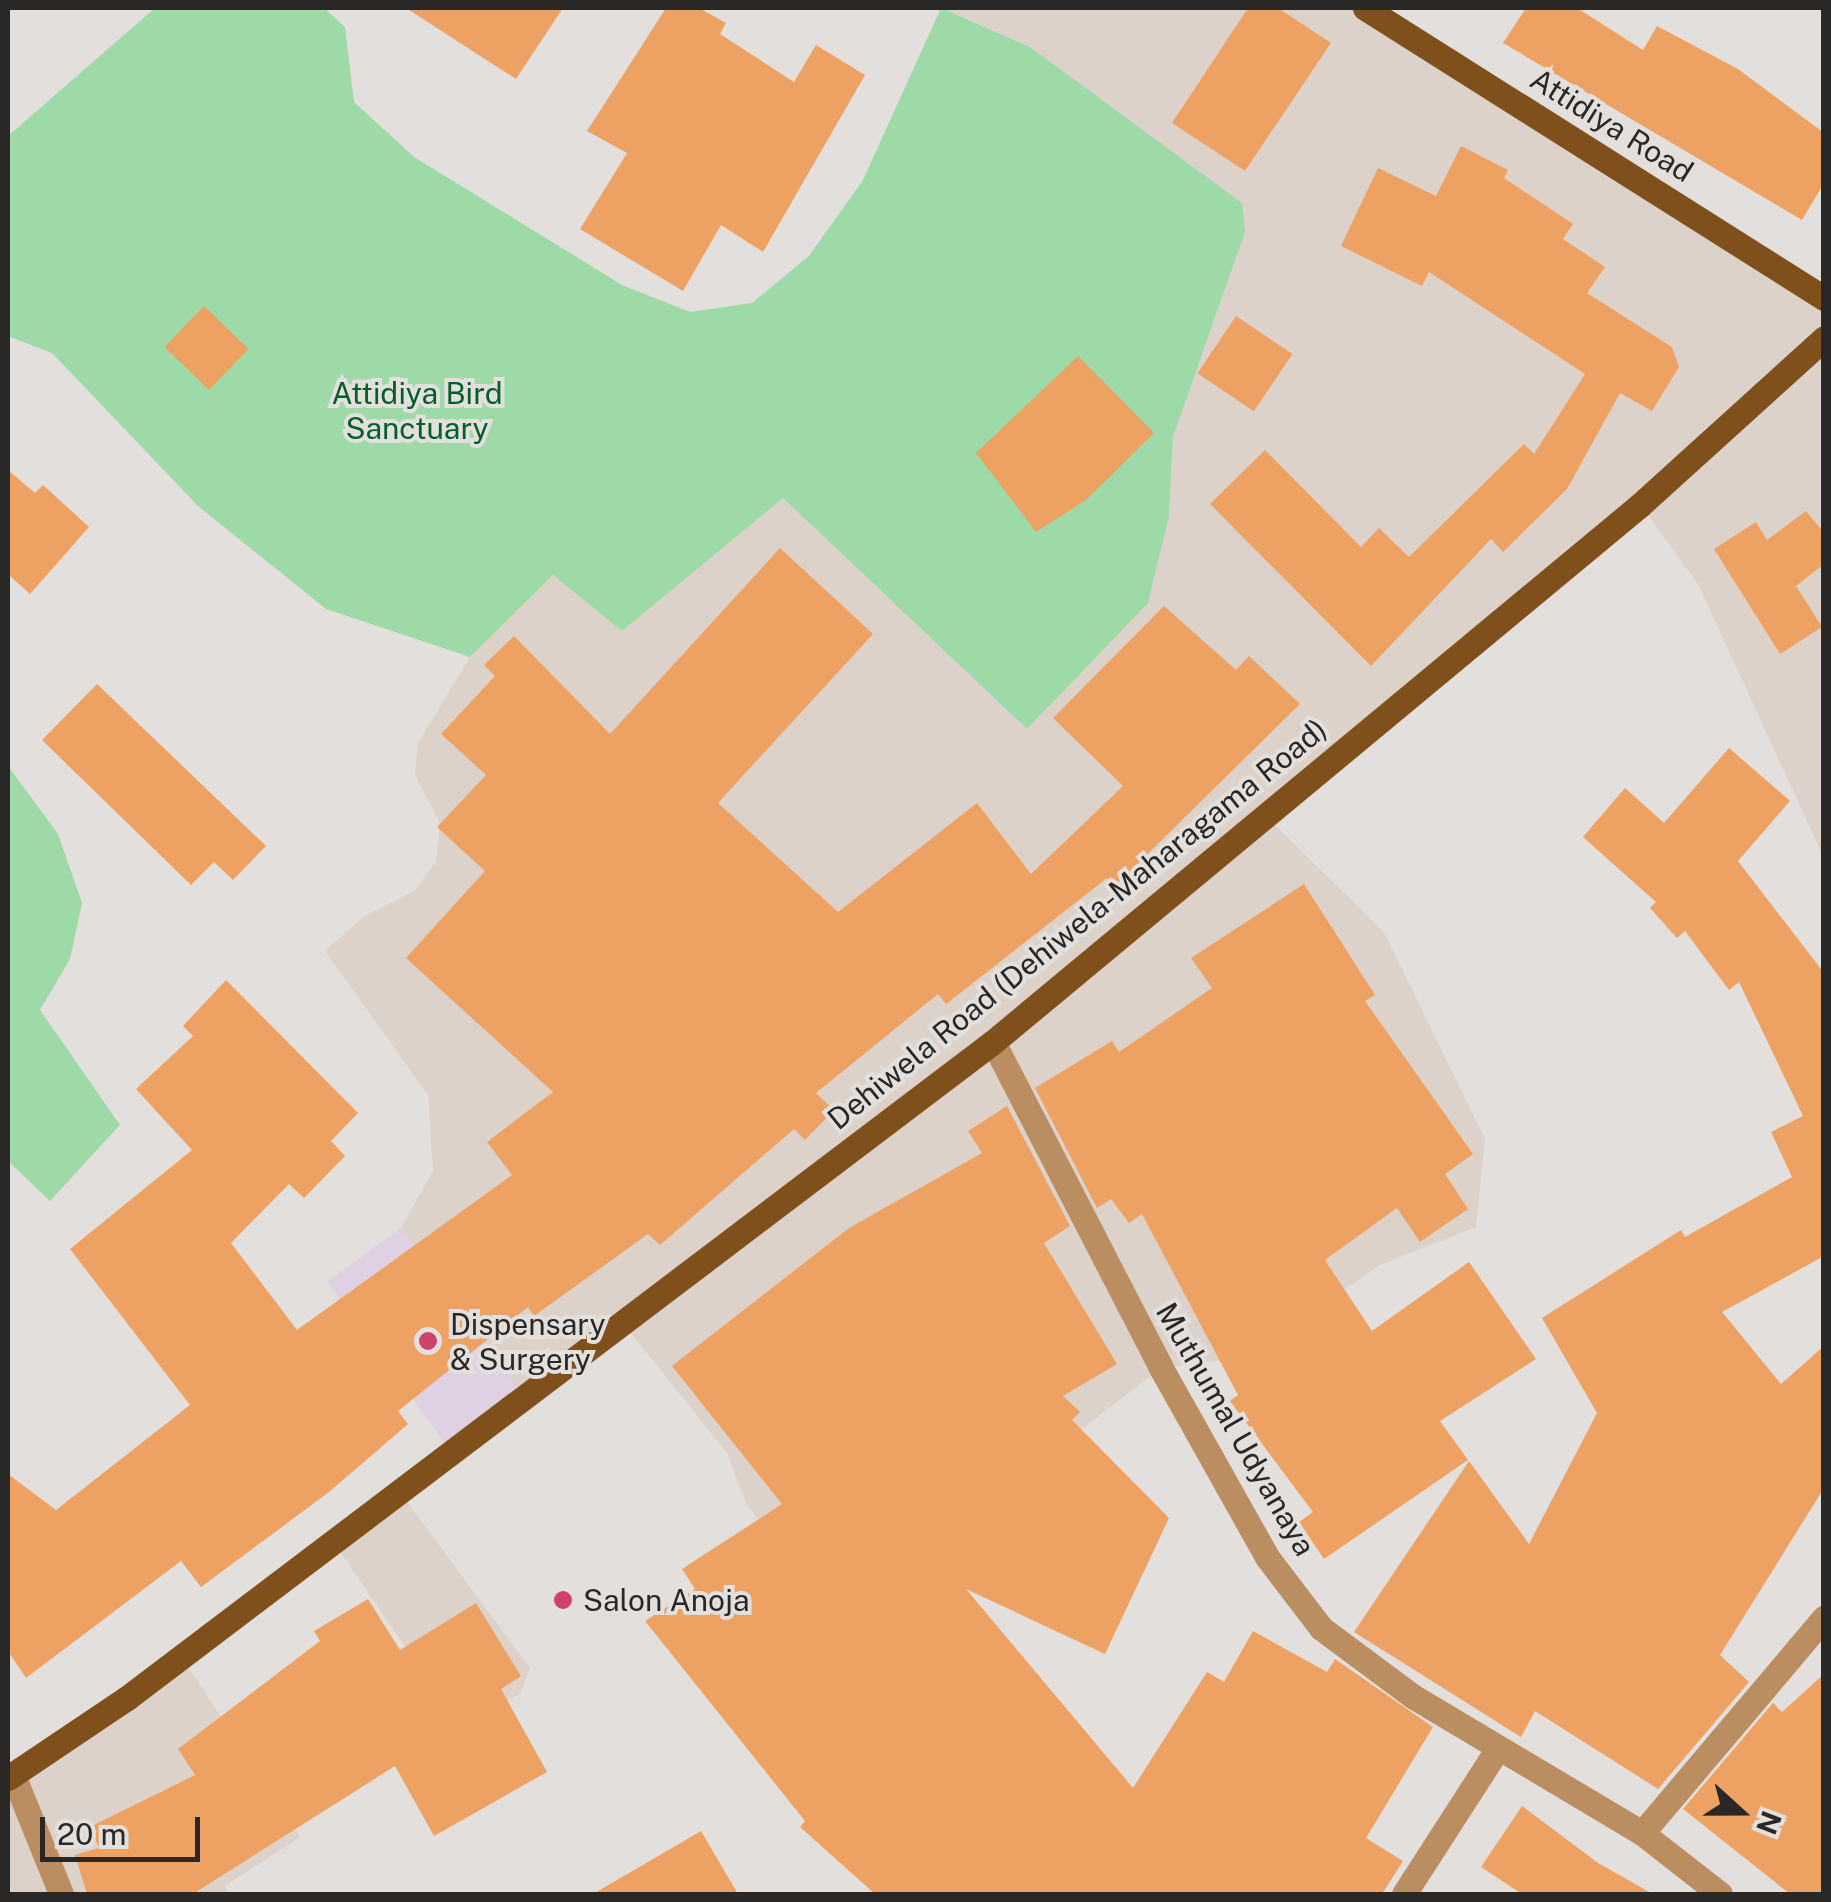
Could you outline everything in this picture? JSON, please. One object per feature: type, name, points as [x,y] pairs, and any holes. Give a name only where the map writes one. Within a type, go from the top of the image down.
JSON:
[{"type":"main road","name":"Attidiya Road","points":[[1365,8],[1824,298]]},
{"type":"main road","name":"Dehiwela Road (Dehiwela-Maharagama Road)","points":[[10,1776],[993,1042],[1640,506],[1824,338]]},
{"type":"street","name":"Muthumal Udyanaya","points":[[993,1042],[1267,1557],[1320,1628],[1498,1748],[1642,1833],[1720,1894]]},
{"type":"street","points":[[1642,1833],[1824,1618]]},
{"type":"street","points":[[1404,1894],[1498,1748]]},
{"type":"street","points":[[10,1776],[61,1894]]},
{"type":"shaded area","points":[[941,8],[1365,8],[1823,298],[1823,856],[1698,584],[1641,506],[1263,813],[1384,932],[1485,1139],[1476,1227],[1380,1265],[1247,1357],[1161,1368],[865,1596],[819,1601],[746,1503],[727,1453],[622,1322],[522,1397],[401,1228],[433,1171],[428,1095],[325,951],[363,917],[415,891],[436,861],[440,823],[415,775],[418,743],[470,657],[553,575],[753,515],[783,498],[1027,729],[1169,516],[1173,437],[1245,232],[1030,47]]},
{"type":"shaded area","name":"Dispensary & Surgery","points":[[401,1228],[523,1396],[450,1450],[327,1281]]},
{"type":"shaded area","points":[[399,1491],[530,1668],[520,1694],[469,1720],[453,1717],[333,1541]]},
{"type":"shaded area","points":[[181,1656],[300,1837],[225,1886],[230,1894],[8,1894],[8,1765]]},
{"type":"green space","name":"Attidiya Bird Sanctuary","points":[[155,8],[324,8],[345,27],[354,102],[414,157],[622,285],[690,312],[752,303],[809,256],[863,180],[941,8],[1030,47],[1242,203],[1245,232],[1173,437],[1169,516],[1148,603],[1027,729],[783,498],[622,631],[553,575],[470,657],[326,609],[198,506],[52,353],[8,336],[8,136]]},
{"type":"green space","points":[[8,766],[58,834],[82,903],[70,959],[40,1010],[120,1125],[50,1201],[8,1161]]},
{"type":"building","points":[[406,8],[563,8],[516,79]]},
{"type":"building","points":[[666,8],[699,8],[726,23],[720,34],[794,82],[816,45],[865,75],[763,252],[721,225],[683,291],[580,229],[627,153],[587,131]]},
{"type":"building","points":[[1248,8],[1278,8],[1331,43],[1245,171],[1172,123]]},
{"type":"building","points":[[1526,8],[1577,8],[1643,50],[1657,26],[1738,69],[1824,133],[1824,183],[1802,220],[1503,43]]},
{"type":"building","points":[[1461,146],[1508,170],[1504,178],[1573,224],[1563,239],[1605,267],[1587,293],[1672,347],[1679,367],[1652,411],[1620,393],[1567,489],[1503,552],[1491,539],[1371,666],[1210,504],[1265,450],[1361,547],[1379,528],[1409,557],[1524,444],[1534,454],[1585,374],[1429,272],[1422,286],[1341,246],[1378,168],[1436,196]]},
{"type":"building","points":[[204,306],[249,349],[209,390],[164,347]]},
{"type":"building","points":[[1236,316],[1292,354],[1254,411],[1197,373]]},
{"type":"building","points":[[1078,356],[1154,433],[1086,500],[1036,532],[976,453]]},
{"type":"building","points":[[8,470],[35,493],[43,485],[89,527],[30,594],[8,574]]},
{"type":"building","points":[[1806,511],[1824,533],[1824,564],[1796,586],[1822,627],[1780,654],[1714,549],[1756,522],[1767,540]]},
{"type":"building","points":[[780,548],[873,634],[718,803],[838,912],[977,803],[1031,874],[1123,786],[1053,718],[1164,606],[1236,670],[1249,656],[1300,704],[1115,886],[1107,878],[946,1004],[938,994],[816,1093],[834,1110],[805,1140],[794,1129],[660,1245],[648,1234],[534,1316],[528,1307],[398,1411],[408,1424],[329,1492],[201,1587],[181,1561],[26,1678],[8,1651],[8,1474],[56,1510],[190,1405],[70,1249],[192,1150],[136,1089],[193,1036],[183,1026],[226,980],[358,1113],[331,1141],[345,1156],[304,1198],[289,1184],[231,1243],[297,1330],[512,1175],[487,1142],[553,1092],[406,958],[485,871],[437,827],[486,775],[441,734],[495,676],[484,665],[514,636],[610,734]]},
{"type":"building","points":[[97,684],[266,846],[233,880],[214,862],[191,885],[42,740]]},
{"type":"building","points":[[1729,748],[1790,801],[1738,861],[1824,973],[1824,1256],[1722,1312],[1781,1384],[1824,1346],[1824,1488],[1720,1655],[1749,1682],[1658,1789],[1535,1711],[1521,1737],[1354,1632],[1469,1461],[1529,1544],[1597,1413],[1542,1318],[1681,1230],[1685,1237],[1792,1177],[1771,1132],[1803,1116],[1739,982],[1729,990],[1685,931],[1677,938],[1650,908],[1656,902],[1583,837],[1625,788],[1664,823]]},
{"type":"building","points":[[1304,884],[1375,995],[1365,1001],[1473,1154],[1445,1174],[1468,1209],[1420,1242],[1397,1208],[1325,1260],[1372,1331],[1469,1262],[1536,1359],[1440,1421],[1468,1460],[1324,1559],[1299,1522],[1313,1512],[1230,1401],[1238,1395],[1142,1214],[1129,1223],[1111,1199],[1097,1208],[1035,1088],[1112,1041],[1119,1052],[1212,988],[1191,958]]},
{"type":"building","points":[[1007,1106],[1070,1226],[1044,1243],[1117,1364],[1063,1396],[1080,1412],[1072,1420],[1169,1518],[1105,1654],[966,1589],[1133,1788],[1207,1672],[1224,1682],[1253,1631],[1327,1672],[1335,1659],[1433,1727],[1366,1838],[1403,1861],[1382,1894],[875,1894],[800,1827],[805,1821],[645,1621],[695,1589],[682,1569],[782,1504],[672,1366],[849,1228],[982,1153],[968,1131]]},
{"type":"building","points":[[368,1599],[400,1650],[476,1603],[521,1676],[501,1689],[547,1772],[434,1836],[395,1766],[193,1894],[87,1894],[75,1855],[99,1848],[90,1827],[195,1775],[178,1749],[320,1641],[314,1631]]},
{"type":"building","points":[[1824,1674],[1824,1894],[1790,1894],[1683,1809],[1773,1703],[1782,1712]]},
{"type":"building","points":[[1522,1806],[1598,1863],[1653,1894],[1522,1894],[1481,1867]]},
{"type":"building","points":[[701,1831],[738,1894],[593,1894]]},
{"type":"place","name":"Dispensary & Surgery","points":[[428,1341]]},
{"type":"place","name":"Salon Anoja","points":[[563,1600]]}]
